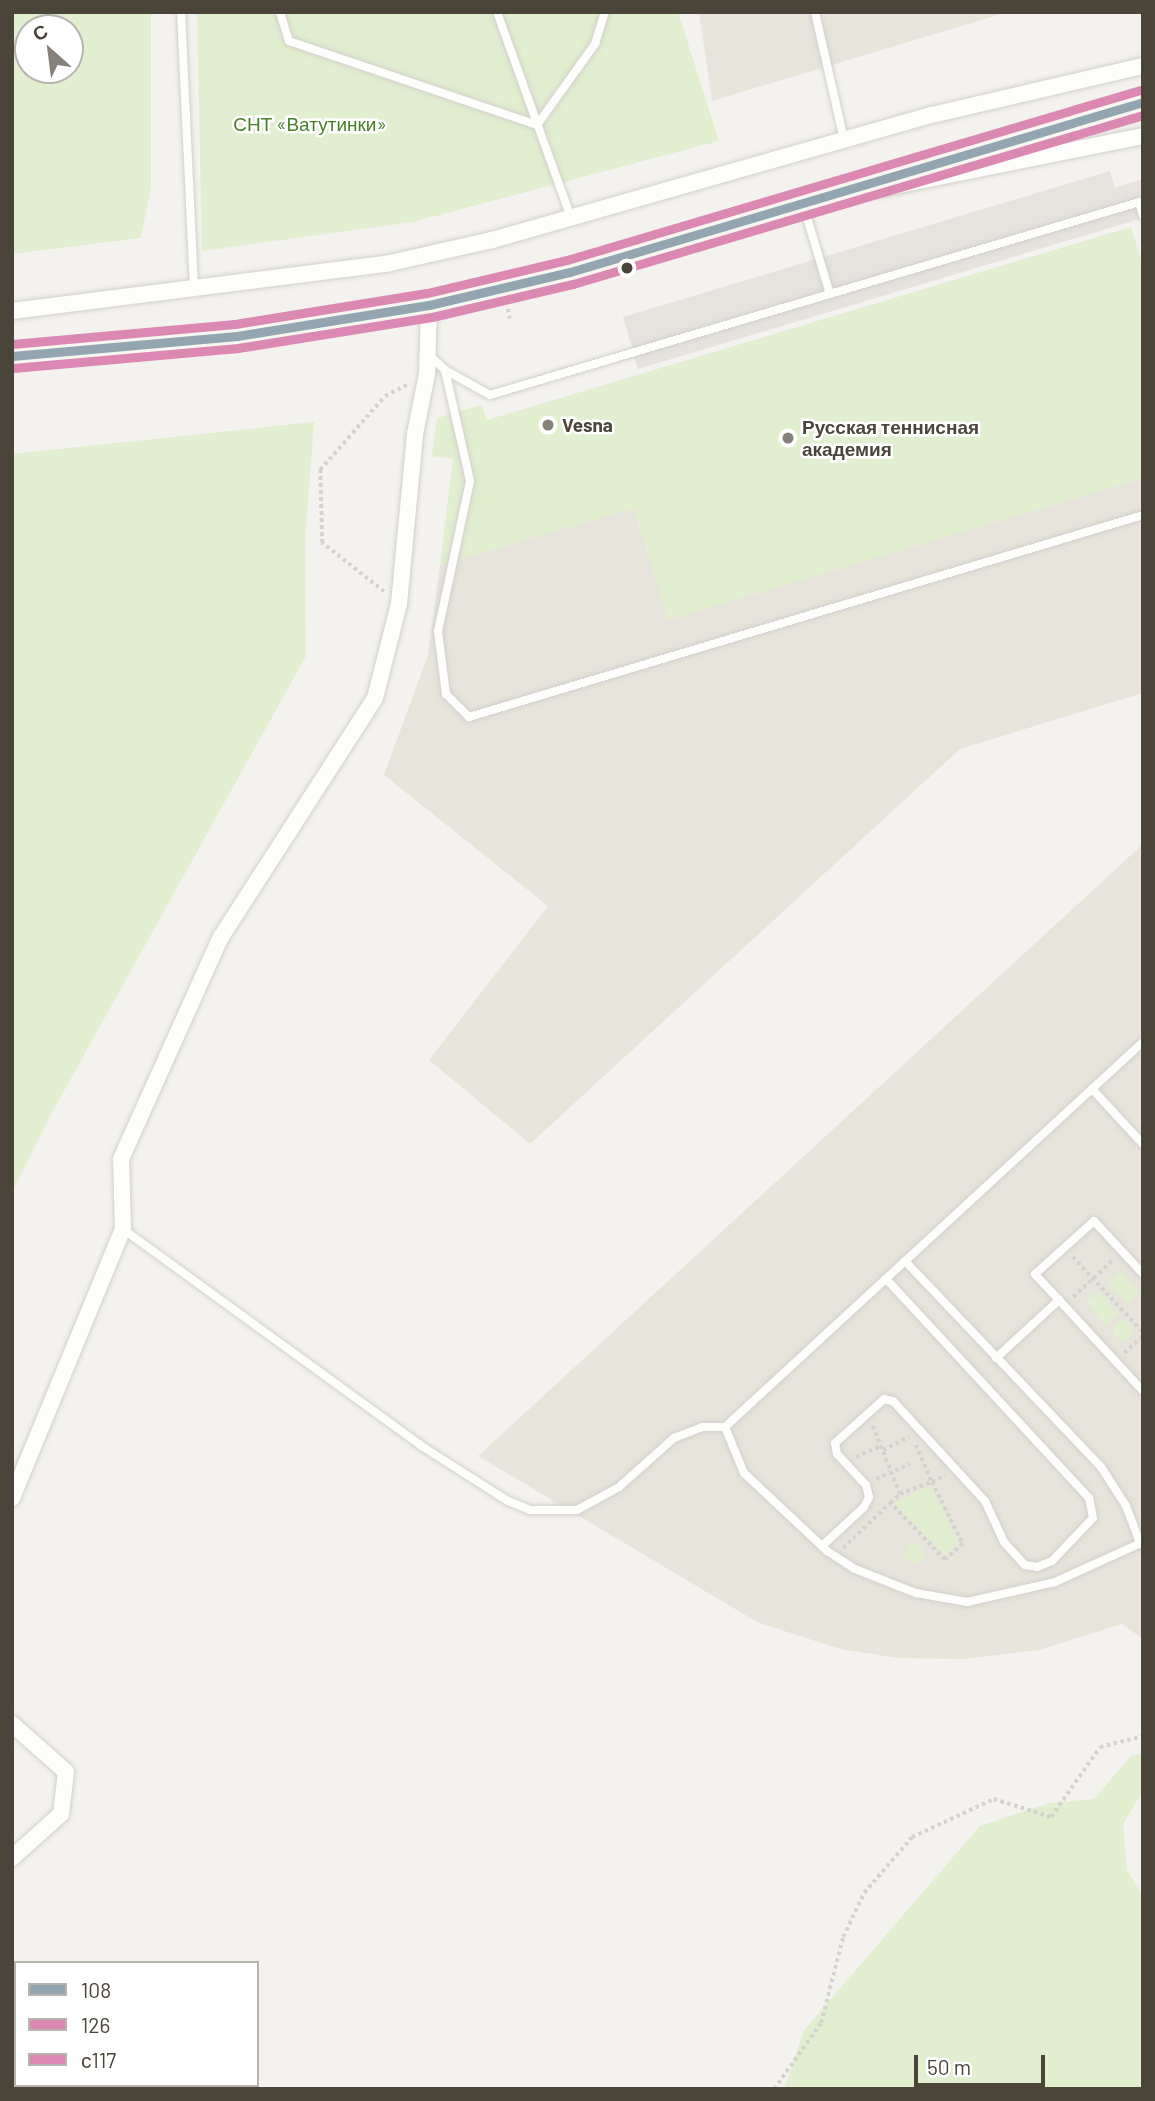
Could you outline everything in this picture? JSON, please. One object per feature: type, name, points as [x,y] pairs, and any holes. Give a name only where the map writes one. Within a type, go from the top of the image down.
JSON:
[{"type":"main road","points":[[12,356],[237,336],[429,306],[570,272],[1143,102]]},
{"type":"street","points":[[12,311],[390,262],[571,218],[844,141],[1143,66]]},
{"type":"street","points":[[827,197],[946,178],[1143,136]]},
{"type":"street","points":[[12,1498],[123,1230],[121,1159],[221,937],[376,698],[399,604],[415,433],[427,374],[429,306]]},
{"type":"street","points":[[12,1724],[66,1772],[61,1814],[12,1858]]},
{"type":"lane","points":[[181,12],[194,289]]},
{"type":"lane","points":[[280,12],[289,41],[537,125]]},
{"type":"lane","points":[[497,12],[571,218]]},
{"type":"lane","points":[[537,125],[595,44],[605,12]]},
{"type":"lane","points":[[815,12],[844,141]]},
{"type":"lane","points":[[426,353],[445,370],[490,395],[1141,202],[1143,215]]},
{"type":"lane","points":[[803,204],[830,294]]},
{"type":"lane","points":[[445,370],[470,481],[438,631],[446,694],[470,717],[1143,515]]},
{"type":"lane","points":[[123,1230],[420,1445],[508,1501],[530,1510],[555,1512],[598,1502],[674,1438],[702,1427],[725,1427],[1143,1042]]},
{"type":"lane","points":[[1092,1089],[1143,1144]]},
{"type":"lane","points":[[1143,1274],[1094,1221],[1035,1274],[1143,1391]]},
{"type":"lane","points":[[725,1427],[744,1474],[835,1556],[890,1585],[967,1602],[1055,1582],[1141,1542],[1126,1506],[1101,1467],[905,1261]]},
{"type":"lane","points":[[822,1546],[867,1503],[865,1485],[845,1462],[835,1443],[880,1400],[893,1401],[985,1501],[1004,1542],[1024,1565],[1044,1566],[1090,1526],[1094,1511],[1088,1498],[886,1279]]},
{"type":"lane","points":[[996,1357],[1061,1303]]},
{"type":"path","points":[[508,309],[510,319]]},
{"type":"path","points":[[399,604],[322,544],[320,470],[385,396],[427,374]]},
{"type":"path","points":[[1065,1247],[1143,1334],[1115,1361]]},
{"type":"path","points":[[1061,1303],[1122,1252]]},
{"type":"path","points":[[867,1411],[900,1494]]},
{"type":"path","points":[[845,1462],[912,1436],[963,1544],[945,1560],[890,1503]]},
{"type":"path","points":[[865,1485],[910,1464]]},
{"type":"path","points":[[835,1556],[900,1494],[956,1469]]},
{"type":"path","points":[[774,2089],[821,2023],[844,1937],[864,1893],[912,1837],[994,1799],[1051,1816],[1100,1747],[1143,1736]]},
{"type":"shaded area","points":[[699,12],[1008,12],[712,101]]},
{"type":"shaded area","points":[[1110,171],[1115,188],[1143,179],[1143,218],[638,369],[623,317]]},
{"type":"shaded area","points":[[1143,478],[1143,693],[960,749],[530,1144],[429,1060],[548,906],[384,775],[428,655],[440,565],[634,508],[668,619]]},
{"type":"shaded area","points":[[1143,844],[1143,1639],[1122,1624],[1039,1650],[965,1659],[898,1658],[840,1649],[757,1622],[478,1456]]},
{"type":"green space","points":[[12,12],[151,12],[151,187],[141,238],[12,254]]},
{"type":"green space","name":"СНТ «Ватутинки»","points":[[197,12],[678,12],[719,141],[413,222],[202,251]]},
{"type":"green space","name":"Русская теннисная академия","points":[[1131,227],[1143,266],[1143,478],[668,620],[634,508],[440,565],[453,459],[432,456],[437,418],[482,405],[487,420]]},
{"type":"green space","points":[[314,422],[305,541],[306,656],[49,1118],[12,1192],[12,454]]},
{"type":"green space","points":[[1121,1271],[1140,1292],[1126,1304],[1108,1283]]},
{"type":"green space","points":[[1099,1291],[1119,1313],[1106,1325],[1086,1303]]},
{"type":"green space","points":[[1123,1320],[1130,1323],[1133,1330],[1130,1337],[1123,1340],[1116,1337],[1113,1330],[1116,1323]]},
{"type":"green space","points":[[931,1485],[959,1543],[945,1556],[894,1503]]},
{"type":"green space","points":[[914,1543],[921,1546],[924,1553],[921,1560],[914,1563],[907,1560],[904,1553],[907,1546]]},
{"type":"green space","points":[[1143,1753],[1143,1791],[1123,1824],[1127,1870],[1143,1896],[1143,2089],[784,2089],[804,2030],[980,1826],[1049,1803],[1094,1799],[1131,1756]]},
{"type":"transit line","name":"с117","points":[[12,344],[235,324],[427,293],[567,260],[1140,90]]},
{"type":"transit line","name":"108","points":[[12,356],[237,336],[429,305],[570,272],[1143,102]]},
{"type":"transit line","name":"126","points":[[13,368],[238,348],[432,317],[573,284],[1143,115]]},
{"type":"place","name":"Vesna","points":[[548,425]]},
{"type":"place","name":"Русская теннисная академия","points":[[788,438]]}]
